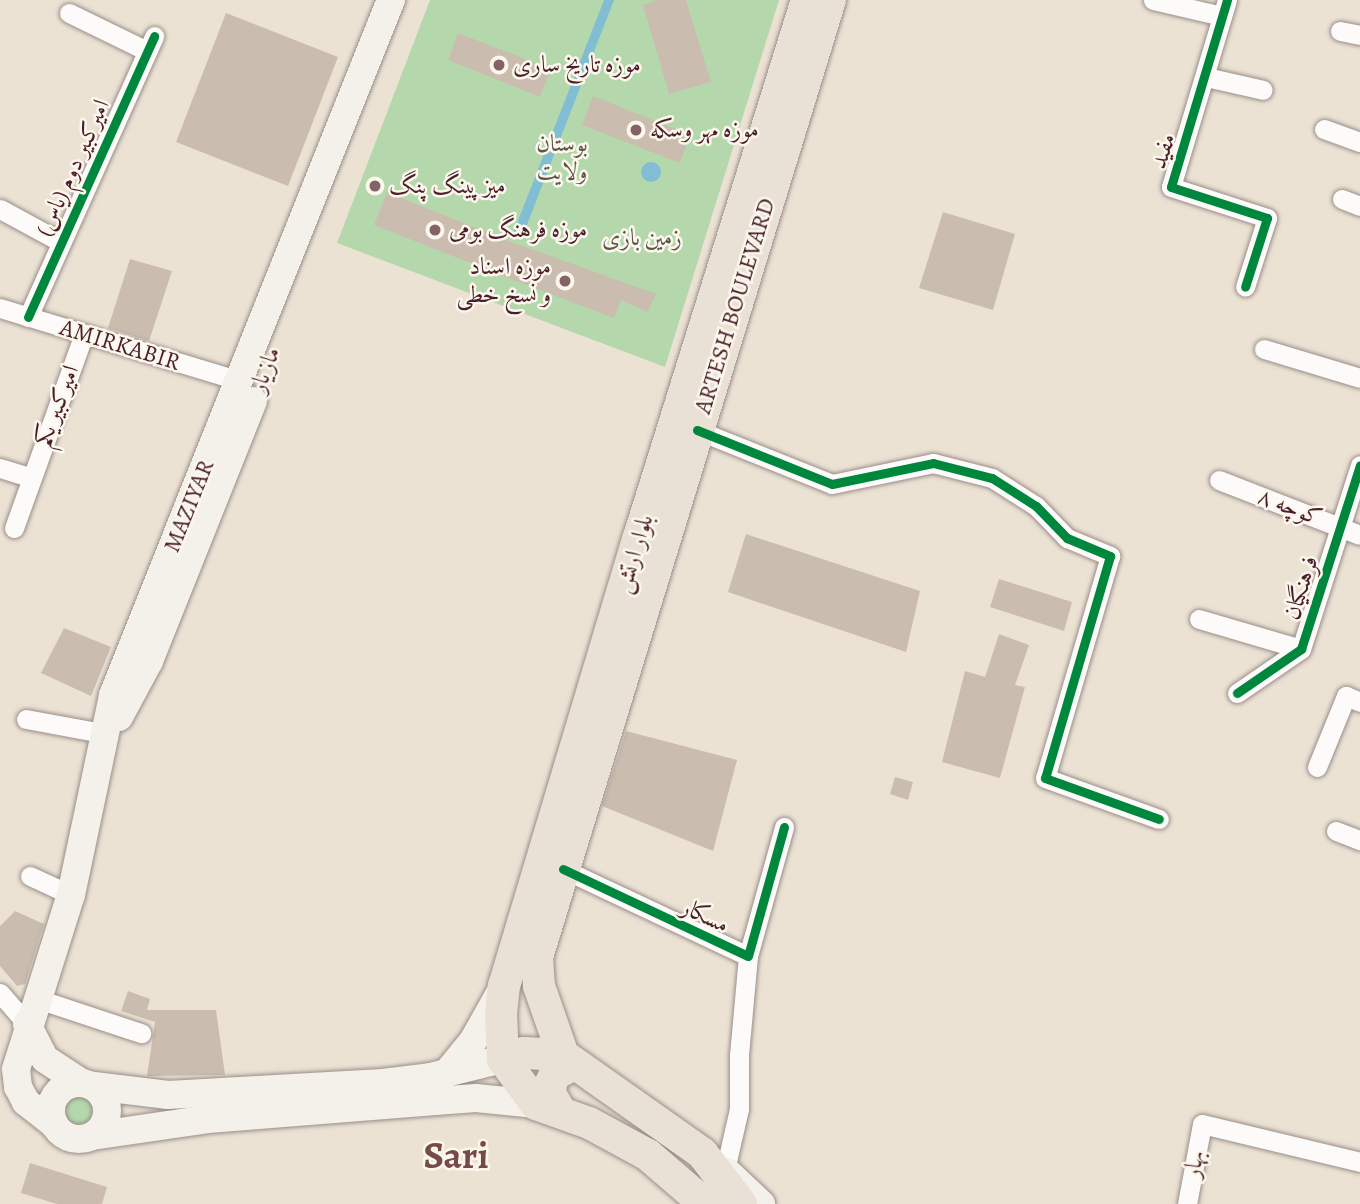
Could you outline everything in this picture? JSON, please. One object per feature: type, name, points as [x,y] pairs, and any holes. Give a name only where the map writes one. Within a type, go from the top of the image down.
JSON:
[{"type":"main road","name":"MAZIYAR","points":[[8,1068],[31,1011],[71,895],[107,734],[240,381],[310,230],[391,0]]},
{"type":"main road","name":"مازیار","points":[[127,685],[310,230],[411,0]]},
{"type":"main road","name":"بلوار ارتش","points":[[503,1059],[504,986],[686,427],[807,0]]},
{"type":"main road","name":"ARTESH BOULEVARD","points":[[686,427],[830,0]]},
{"type":"main road","points":[[568,1060],[539,986],[537,957],[651,538]]},
{"type":"main road","points":[[446,1074],[473,1041],[504,986]]},
{"type":"main road","points":[[31,1011],[45,1059],[104,1097],[107,1111],[103,1126],[92,1136]]},
{"type":"main road","points":[[8,1068],[82,1084],[168,1095],[383,1083],[446,1074],[524,1053],[568,1060],[714,1162],[761,1204]]},
{"type":"main road","points":[[503,1059],[548,1108]]},
{"type":"main road","points":[[548,1108],[551,1083],[555,1074],[568,1060]]},
{"type":"main road","points":[[8,1068],[26,1102],[71,1138],[208,1119],[448,1100],[548,1108],[614,1135],[678,1178],[705,1204]]},
{"type":"main road","points":[[56,1127],[53,1098],[82,1084]]},
{"type":"main road","points":[[0,1103],[56,1127]]},
{"type":"main road","points":[[714,1162],[741,1204]]},
{"type":"main road","points":[[678,1178],[696,1204]]},
{"type":"street","points":[[1153,0],[1225,8]]},
{"type":"street","name":"مفید","points":[[1225,8],[1171,187],[1267,218],[1245,287]]},
{"type":"street","name":"امیرکبیر دوم (یاس)","points":[[28,317],[150,43],[69,13]]},
{"type":"street","points":[[1206,77],[1263,90]]},
{"type":"street","points":[[1324,129],[1360,142]]},
{"type":"street","points":[[0,209],[61,242]]},
{"type":"street","name":"AMIRKABIR","points":[[0,308],[240,381]]},
{"type":"street","name":"امیرکبیر یکم","points":[[14,528],[30,477],[85,334]]},
{"type":"street","points":[[1264,349],[1360,378]]},
{"type":"street","points":[[686,427],[832,484],[933,463],[992,478],[1036,506],[1067,538],[1110,556],[1045,778],[1159,820]]},
{"type":"street","name":"فرهنگیان","points":[[1237,693],[1301,649],[1360,464]]},
{"type":"street","points":[[0,468],[30,477]]},
{"type":"street","name":"کوچه ۸","points":[[1219,480],[1360,535]]},
{"type":"street","points":[[1199,619],[1301,649]]},
{"type":"street","points":[[1317,767],[1346,696],[1360,702]]},
{"type":"street","points":[[26,719],[107,734]]},
{"type":"street","name":"مسکار","points":[[563,869],[748,956],[784,827]]},
{"type":"street","points":[[1336,831],[1360,840]]},
{"type":"street","points":[[30,876],[71,895]]},
{"type":"street","points":[[714,1162],[739,1109],[739,1055],[748,956]]},
{"type":"street","points":[[0,993],[31,1011],[141,1033]]},
{"type":"street","name":"بهار","points":[[1187,1204],[1202,1124],[1360,1162]]},
{"type":"green space","name":"بوستان ولایت","points":[[430,0],[779,0],[665,367],[337,243]]},
{"type":"green space","points":[[79,1097],[89,1101],[93,1111],[89,1121],[79,1125],[69,1121],[65,1111],[69,1101]]},
{"type":"water","points":[[604,0],[614,0],[523,235],[514,231]]},
{"type":"water","points":[[651,162],[658,165],[661,172],[658,179],[651,182],[644,179],[641,172],[644,165]]},
{"type":"building","points":[[658,0],[686,0],[711,82],[669,94],[643,5]]},
{"type":"building","points":[[226,13],[338,57],[288,186],[176,142]]},
{"type":"building","name":"موزه تاریخ ساری","points":[[458,33],[551,69],[540,97],[448,60]]},
{"type":"building","name":"موزه مهر وسکه","points":[[593,96],[690,135],[680,163],[582,125]]},
{"type":"building","points":[[387,192],[495,236],[656,294],[648,312],[621,300],[614,318],[503,276],[374,225]]},
{"type":"building","points":[[943,212],[1015,234],[993,310],[919,288]]},
{"type":"building","points":[[130,259],[172,271],[149,341],[108,328]]},
{"type":"building","points":[[746,534],[920,591],[906,652],[728,592]]},
{"type":"building","points":[[999,579],[1072,602],[1064,631],[990,607]]},
{"type":"building","points":[[64,628],[111,647],[91,696],[41,673]]},
{"type":"building","points":[[999,634],[1029,645],[1015,685],[1025,687],[1000,778],[942,762],[965,671],[985,677]]},
{"type":"building","points":[[626,731],[737,760],[713,851],[602,806]]},
{"type":"building","points":[[895,777],[913,782],[908,800],[890,794]]},
{"type":"building","points":[[15,911],[44,924],[25,984],[17,986],[0,966],[0,926]]},
{"type":"building","points":[[128,991],[150,999],[147,1010],[216,1010],[225,1075],[147,1076],[155,1022],[121,1011]]},
{"type":"building","points":[[30,1163],[107,1187],[102,1204],[57,1204],[21,1193]]},
{"type":"cycle path","points":[[1227,0],[1171,187],[1267,218],[1245,287]]},
{"type":"cycle path","points":[[28,317],[154,36]]},
{"type":"cycle path","points":[[697,430],[832,484],[933,463],[992,478],[1036,506],[1067,538],[1110,556],[1045,778],[1159,819]]},
{"type":"cycle path","points":[[1237,693],[1301,649],[1360,465]]},
{"type":"cycle path","points":[[563,869],[748,956],[784,827]]},
{"type":"place","name":"موزه تاریخ ساری","points":[[499,65]]},
{"type":"place","name":"موزه مهر وسکه","points":[[636,130]]},
{"type":"place","name":"میز پینگ پنگ","points":[[375,186]]},
{"type":"place","name":"موزه فرهنگ بومی","points":[[435,230]]},
{"type":"place","name":"موزه اسناد و نسخ خطی","points":[[565,281]]},
{"type":"district","name":"Sari","points":[[456,1156]]},
{"type":"park label","name":"زمین بازی","points":[[642,238]]}]
